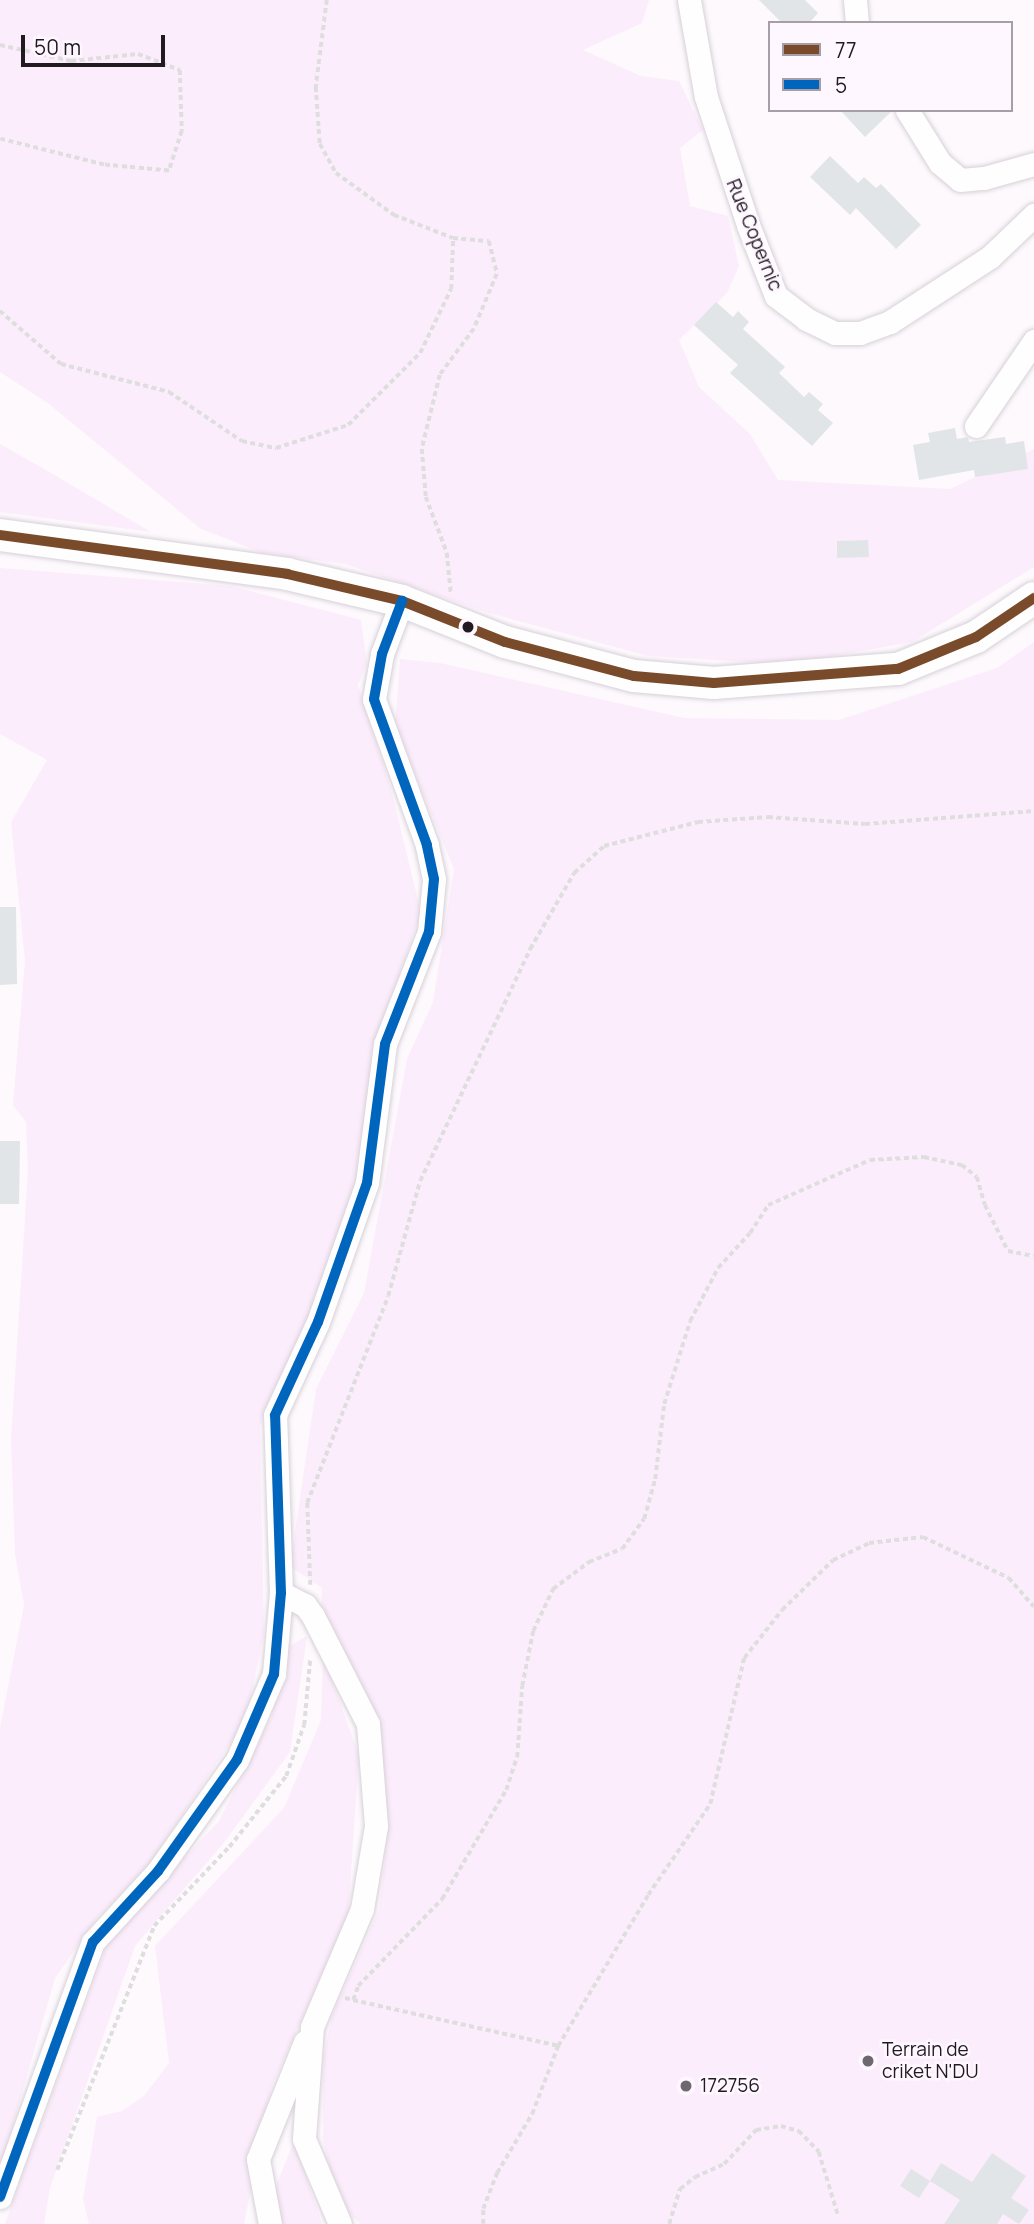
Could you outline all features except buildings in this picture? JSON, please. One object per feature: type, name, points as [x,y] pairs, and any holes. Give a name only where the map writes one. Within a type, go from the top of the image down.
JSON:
[{"type":"main road","points":[[0,535],[287,574],[402,601],[454,619],[505,642],[634,676],[714,682],[898,669],[976,637],[1034,598]]},
{"type":"street","name":"Rue Copernic","points":[[689,0],[693,41],[706,97],[748,225],[776,296],[806,319],[835,333],[860,333],[890,322],[990,257],[1034,215]]},
{"type":"street","points":[[855,0],[857,21]]},
{"type":"street","points":[[908,112],[940,163],[960,180],[984,178],[1034,164]]},
{"type":"street","points":[[976,426],[1034,341]]},
{"type":"street","points":[[0,2197],[93,1942],[158,1871],[237,1760],[274,1674],[281,1593],[275,1415],[318,1322],[367,1183],[385,1045],[429,932],[434,878],[427,845],[389,752],[374,699],[382,654],[402,601]]},
{"type":"street","points":[[270,2224],[258,2159],[362,1909],[376,1826],[368,1724],[313,1616],[305,1605],[281,1593]]},
{"type":"street","points":[[312,2027],[304,2138],[340,2224]]},
{"type":"path","points":[[327,0],[316,87],[320,144],[336,173],[394,215],[453,238],[489,241],[497,274],[474,329],[440,375],[422,449],[426,497],[447,553],[454,619]]},
{"type":"path","points":[[0,45],[71,61],[138,54],[180,70],[182,131],[169,171],[104,165],[0,139]]},
{"type":"path","points":[[0,311],[61,364],[169,392],[242,441],[276,447],[348,425],[419,354],[451,289],[453,238]]},
{"type":"path","points":[[57,2170],[153,1926],[229,1847],[286,1776],[304,1725],[313,1616],[307,1503],[337,1417],[388,1296],[420,1181],[519,972],[574,873],[604,846],[698,822],[768,817],[865,824],[1034,811]]},
{"type":"path","points":[[353,2000],[358,1986],[442,1899],[506,1790],[517,1757],[522,1686],[533,1631],[554,1589],[589,1562],[622,1549],[644,1519],[655,1479],[664,1404],[690,1321],[718,1268],[750,1233],[768,1205],[870,1160],[937,1160],[962,1165],[977,1177],[985,1205],[1008,1251],[1034,1256]]},
{"type":"path","points":[[484,2224],[483,2208],[497,2173],[532,2114],[558,2046],[648,1895],[710,1804],[744,1658],[782,1610],[833,1560],[869,1543],[923,1537],[1009,1578],[1034,1607]]},
{"type":"path","points":[[327,1990],[353,2000],[558,2046]]},
{"type":"path","points":[[669,2224],[680,2189],[724,2164],[756,2130],[781,2126],[799,2131],[819,2152],[838,2215]]},
{"type":"shaded area","points":[[0,0],[649,0],[642,23],[583,50],[641,76],[679,81],[703,130],[680,148],[690,206],[728,216],[739,266],[727,293],[679,340],[699,387],[750,434],[778,480],[950,489],[1034,449],[1034,567],[912,642],[788,664],[648,656],[489,613],[345,564],[263,553],[201,529],[49,404],[0,372]]},
{"type":"shaded area","points":[[0,444],[46,470],[151,532],[0,512]]},
{"type":"shaded area","points":[[0,568],[231,586],[361,620],[367,663],[358,685],[391,789],[421,913],[373,1047],[358,1210],[260,1425],[264,1634],[246,1719],[145,1871],[100,1914],[55,1978],[0,2170],[0,1728],[24,1605],[15,1554],[11,1440],[28,1170],[26,1122],[13,1105],[25,961],[11,822],[47,760],[0,734]]},
{"type":"shaded area","points":[[1034,642],[1034,2224],[360,2224],[348,2211],[330,2172],[323,2139],[323,2059],[332,2016],[379,1910],[389,1824],[368,1697],[321,1611],[322,1588],[290,1566],[316,1389],[364,1293],[407,1059],[433,1002],[454,869],[395,725],[400,659],[440,663],[684,718],[839,720],[997,668]]},
{"type":"shaded area","points":[[307,1636],[290,1752],[223,1844],[135,1946],[50,2188],[44,2224],[5,2224],[110,1937],[219,1821],[272,1716],[286,1648]]},
{"type":"shaded area","points":[[323,1655],[359,1756],[348,1916],[271,2088],[244,2224],[89,2224],[83,2199],[97,2117],[122,2111],[144,2096],[169,2063],[155,1946],[284,1808],[321,1720]]},
{"type":"shaded area","points":[[294,2141],[322,2224],[283,2224],[272,2196]]},
{"type":"transit line","name":"77","points":[[0,535],[287,574],[402,601],[505,642],[634,676],[714,683],[898,669],[976,637],[1034,598]]},
{"type":"transit line","name":"5","points":[[0,2197],[93,1942],[158,1871],[237,1760],[274,1674],[281,1593],[275,1415],[318,1322],[367,1183],[385,1044],[429,932],[434,879],[427,845],[374,699],[382,654],[402,601]]},
{"type":"place","name":"Terrain de criket N'DU","points":[[868,2061]]},
{"type":"place","name":"172756","points":[[686,2086]]}]
